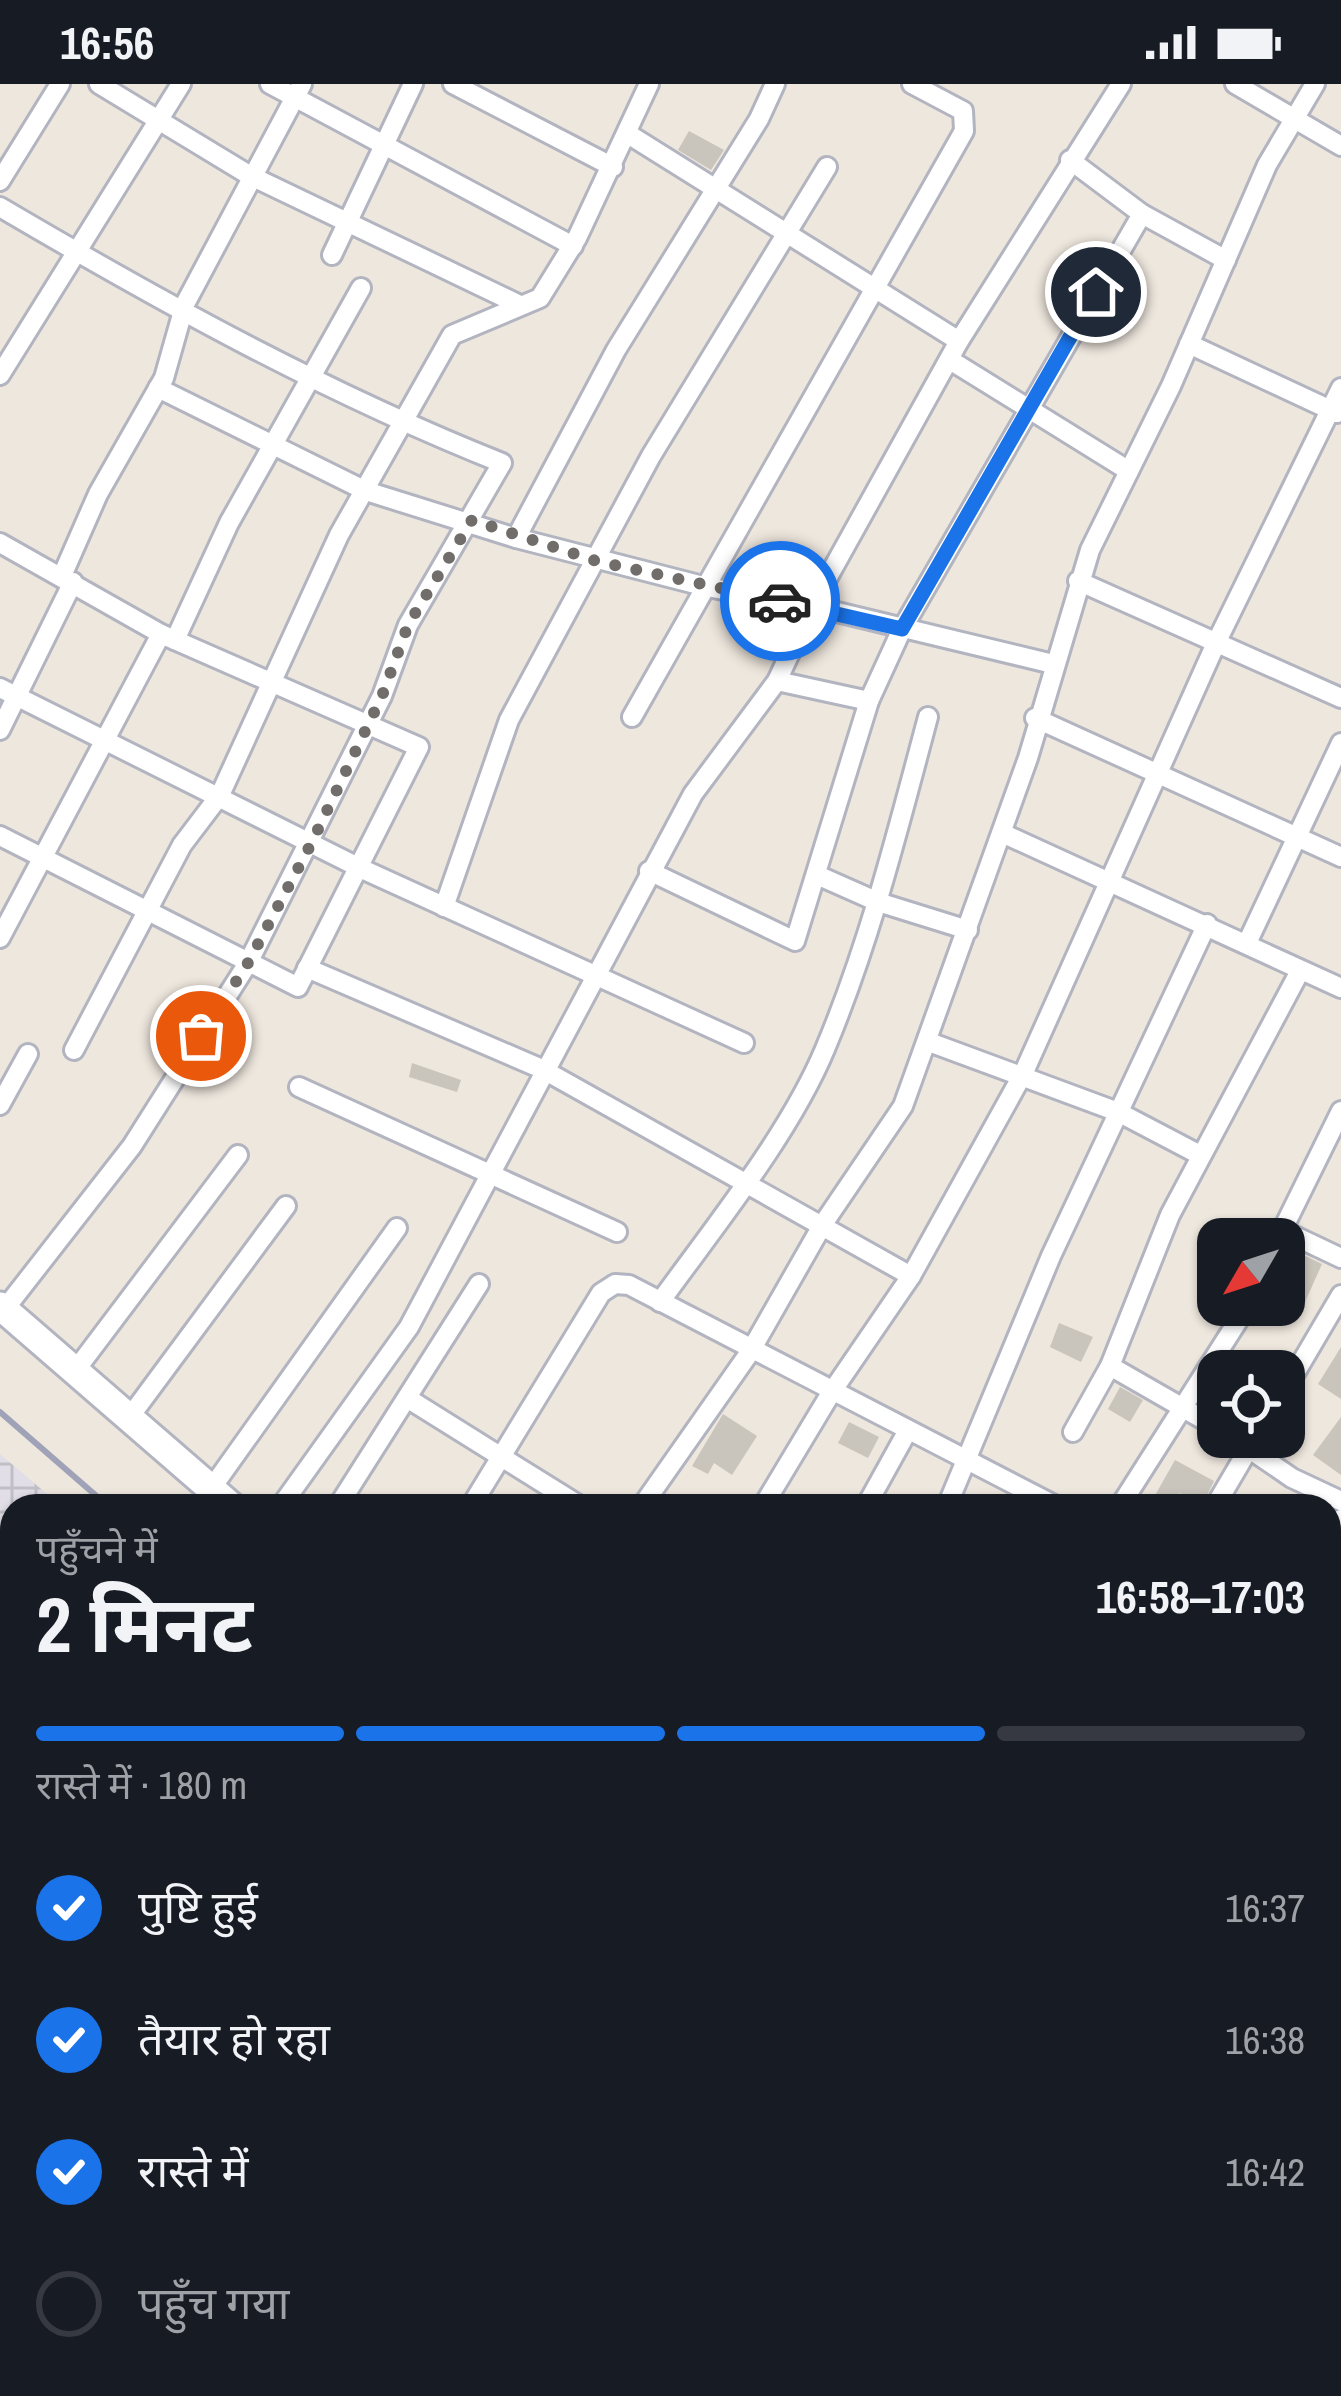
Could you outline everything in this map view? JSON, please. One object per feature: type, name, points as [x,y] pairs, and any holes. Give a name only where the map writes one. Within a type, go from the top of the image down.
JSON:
[{"type":"street","points":[[0,181],[60,84]]},
{"type":"street","points":[[98,84],[249,175],[520,305]]},
{"type":"street","points":[[0,375],[181,84]]},
{"type":"street","points":[[270,84],[298,91],[384,147],[573,245]]},
{"type":"street","points":[[332,255],[413,84]]},
{"type":"street","points":[[453,84],[613,167]]},
{"type":"street","points":[[74,1050],[182,845],[220,794],[366,491],[452,335],[540,298],[613,167],[649,84]]},
{"type":"street","points":[[516,538],[616,350],[717,189],[775,84]]},
{"type":"street","points":[[632,716],[966,122],[963,111],[912,84]]},
{"type":"street","points":[[290,1494],[409,1327],[492,1179],[592,975],[693,794],[778,681],[812,606],[955,351],[1120,84]]},
{"type":"street","points":[[1235,84],[1341,146]]},
{"type":"street","points":[[650,1494],[750,1352],[823,1224],[903,1106],[1001,833],[1078,581],[1226,260],[1315,84]]},
{"type":"street","points":[[0,730],[9,692],[68,579],[98,494],[158,388],[184,315],[249,175],[298,91]]},
{"type":"street","points":[[628,134],[877,286],[1028,408],[1129,471]]},
{"type":"street","points":[[1070,160],[1142,214],[1226,260]]},
{"type":"street","points":[[444,907],[484,805],[509,720],[652,456],[827,167]]},
{"type":"street","points":[[0,207],[184,315],[404,423],[502,463],[408,625],[311,844],[248,963],[132,1146],[2,1308],[216,1494]]},
{"type":"street","points":[[649,872],[795,941],[869,701],[902,629],[1142,214]]},
{"type":"street","points":[[0,938],[105,741],[168,637],[361,288]]},
{"type":"street","points":[[1190,344],[1336,413]]},
{"type":"street","points":[[158,388],[366,491],[472,520],[516,538],[596,561],[1053,664]]},
{"type":"street","points":[[770,1494],[831,1393],[911,1276],[1024,1072],[1217,641],[1336,413],[1341,388]]},
{"type":"street","points":[[0,543],[168,637],[419,747],[362,869],[298,986],[0,836]]},
{"type":"street","points":[[1078,581],[1341,698]]},
{"type":"street","points":[[778,681],[869,701]]},
{"type":"street","points":[[9,692],[362,869],[744,1043]]},
{"type":"street","points":[[660,1302],[746,1182],[823,1053],[878,902],[928,717]]},
{"type":"street","points":[[1035,718],[1341,857]]},
{"type":"street","points":[[1248,941],[1341,742]]},
{"type":"street","points":[[1001,833],[1248,941],[1341,988]]},
{"type":"street","points":[[817,874],[878,902],[968,929]]},
{"type":"street","points":[[952,1494],[1051,1256],[1208,924]]},
{"type":"street","points":[[307,968],[542,1069],[911,1276]]},
{"type":"street","points":[[1073,1432],[1110,1366],[1199,1155],[1300,971]]},
{"type":"street","points":[[929,1042],[1024,1072],[1118,1112],[1199,1155]]},
{"type":"street","points":[[0,1105],[28,1054]]},
{"type":"street","points":[[299,1087],[492,1179],[617,1232]]},
{"type":"street","points":[[1288,1218],[1341,1112]]},
{"type":"street","points":[[75,1371],[238,1155]]},
{"type":"street","points":[[129,1418],[286,1206]]},
{"type":"street","points":[[224,1494],[397,1228]]},
{"type":"street","points":[[1305,1244],[1341,1258]]},
{"type":"street","points":[[346,1494],[479,1284]]},
{"type":"street","points":[[479,1494],[601,1293],[615,1284],[629,1285],[1030,1494]]},
{"type":"street","points":[[1305,1356],[1341,1294]]},
{"type":"street","points":[[1128,1494],[1236,1326]]},
{"type":"street","points":[[1110,1366],[1197,1416]]},
{"type":"street","points":[[407,1398],[562,1494]]},
{"type":"street","points":[[873,1494],[907,1432]]},
{"type":"street","points":[[1221,1494],[1238,1458]]},
{"type":"street","points":[[1268,1458],[1292,1478],[1326,1494]]},
{"type":"shaded area","points":[[0,1454],[47,1494],[0,1494]]},
{"type":"building","points":[[689,131],[724,150],[711,170],[678,150]]},
{"type":"building","points":[[412,1063],[461,1080],[457,1092],[409,1077]]},
{"type":"building","points":[[1305,1256],[1322,1264],[1305,1302]]},
{"type":"building","points":[[1059,1323],[1093,1337],[1081,1362],[1050,1347]]},
{"type":"building","points":[[1341,1347],[1341,1399],[1318,1384]]},
{"type":"building","points":[[1120,1387],[1143,1400],[1130,1422],[1108,1409]]},
{"type":"building","points":[[723,1414],[757,1436],[732,1475],[714,1463],[708,1474],[692,1466]]},
{"type":"building","points":[[1341,1417],[1341,1475],[1313,1455]]},
{"type":"building","points":[[849,1422],[879,1437],[868,1458],[838,1443]]},
{"type":"building","points":[[1175,1460],[1214,1481],[1208,1494],[1156,1494]]},
{"type":"railway","points":[[0,1412],[94,1494]]},
{"type":"way so far","points":[[201,1036],[248,963],[311,844],[382,696],[408,625],[472,520],[596,561],[780,601]]},
{"type":"route","points":[[780,601],[902,629],[1096,292]]}]
